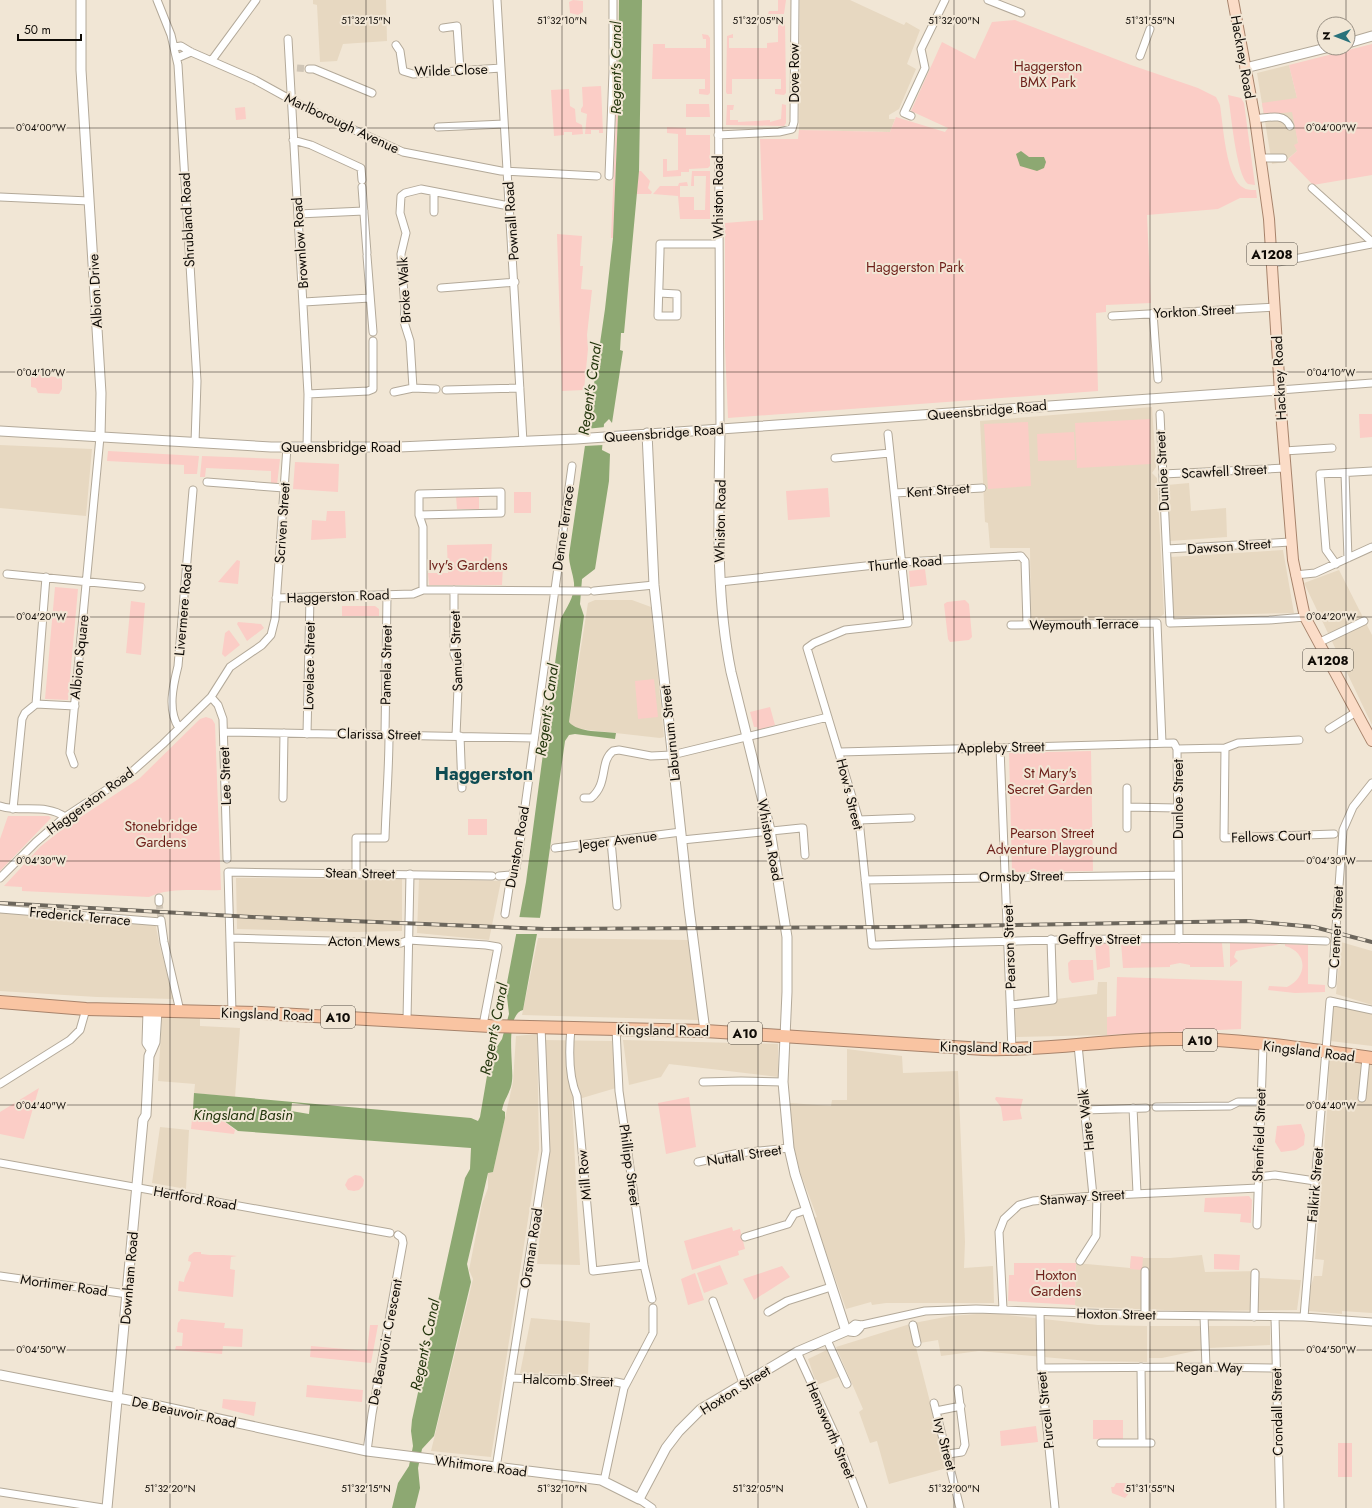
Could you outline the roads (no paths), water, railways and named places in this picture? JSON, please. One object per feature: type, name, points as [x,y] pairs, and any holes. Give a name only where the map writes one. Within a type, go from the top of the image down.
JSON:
[{"type":"highway","name":"Kingsland Road","points":[[0,1002],[86,1009],[232,1012],[406,1020],[496,1026],[705,1031],[1012,1050],[1124,1040],[1173,1039],[1263,1045],[1369,1058]]},
{"type":"main road","name":"Hackney Road","points":[[1233,0],[1261,158],[1273,263],[1290,542],[1295,575],[1305,617],[1372,741]]},
{"type":"street","name":"Albion Drive","points":[[81,0],[81,70],[101,393],[100,437],[87,582]]},
{"type":"street","name":"Shrubland Road","points":[[157,0],[175,47],[177,58],[197,381],[195,443]]},
{"type":"street","points":[[212,60],[256,0]]},
{"type":"street","name":"Pownall Road","points":[[497,0],[515,282],[523,442]]},
{"type":"street","points":[[609,176],[613,72],[613,0]]},
{"type":"street","name":"Whiston Road","points":[[718,0],[720,582],[729,663],[770,830],[788,946],[785,1035]]},
{"type":"street","name":"Dove Row","points":[[718,135],[788,131],[792,129],[794,122],[795,0]]},
{"type":"street","points":[[911,116],[904,113],[925,68],[921,49],[945,0]]},
{"type":"street","points":[[988,0],[1021,13]]},
{"type":"street","points":[[443,28],[457,26],[460,70]]},
{"type":"street","points":[[1140,56],[1150,29]]},
{"type":"street","points":[[1356,41],[1372,36]]},
{"type":"street","name":"Brownlow Road","points":[[288,39],[293,68],[291,100],[304,302],[308,394],[307,448]]},
{"type":"street","name":"Wilde Close","points":[[396,45],[400,51],[403,71],[414,74],[501,68]]},
{"type":"street","name":"Marlborough Avenue","points":[[175,47],[182,46],[304,107],[403,152],[465,165],[508,171],[597,176]]},
{"type":"street","points":[[1245,68],[1316,50]]},
{"type":"street","points":[[177,58],[192,52]]},
{"type":"street","points":[[309,69],[314,69],[372,93]]},
{"type":"street","points":[[1255,119],[1279,117],[1286,120],[1290,126]]},
{"type":"street","points":[[438,127],[504,124]]},
{"type":"street","points":[[293,140],[311,145],[361,168],[373,332]]},
{"type":"street","points":[[1261,158],[1283,158]]},
{"type":"street","points":[[1312,188],[1372,243]]},
{"type":"street","name":"Broke Walk","points":[[414,388],[410,341],[404,322],[401,254],[406,233],[400,213],[400,200],[405,192],[421,189],[434,192]]},
{"type":"street","points":[[434,212],[434,192],[509,206]]},
{"type":"street","points":[[0,197],[90,200]]},
{"type":"street","points":[[298,214],[364,211]]},
{"type":"street","points":[[1273,263],[1372,243]]},
{"type":"street","points":[[659,293],[678,294],[677,316],[658,316],[660,244],[718,244]]},
{"type":"street","points":[[440,288],[515,282]]},
{"type":"street","points":[[304,302],[370,298]]},
{"type":"street","name":"Yorkton Street","points":[[1112,316],[1275,307]]},
{"type":"street","points":[[1153,313],[1158,379]]},
{"type":"street","points":[[308,394],[368,391],[373,389],[373,340]]},
{"type":"street","points":[[1280,390],[1372,383]]},
{"type":"street","points":[[394,392],[414,388],[436,389]]},
{"type":"street","points":[[446,390],[520,388]]},
{"type":"street","name":"Queensbridge Road","points":[[0,431],[287,448],[392,448],[578,439],[633,434],[720,430],[1280,390]]},
{"type":"street","name":"Dunloe Street","points":[[1160,414],[1170,623],[1268,620],[1305,617]]},
{"type":"street","name":"Laburnum Street","points":[[647,434],[654,585],[681,836],[705,1031]]},
{"type":"street","name":"Kent Street","points":[[807,648],[814,643],[845,630],[908,623],[888,434]]},
{"type":"street","name":"Scriven Street","points":[[276,598],[287,448]]},
{"type":"street","points":[[1284,451],[1332,448]]},
{"type":"street","points":[[835,458],[890,453]]},
{"type":"street","name":"Denne Terrace","points":[[555,590],[572,466]]},
{"type":"street","name":"Scawfell Street","points":[[1163,474],[1286,468]]},
{"type":"street","points":[[1336,564],[1326,550],[1320,474],[1372,471]]},
{"type":"street","points":[[1346,473],[1348,558]]},
{"type":"street","points":[[207,482],[284,488]]},
{"type":"street","name":"Kent Street","points":[[895,493],[982,488]]},
{"type":"street","name":"Livermere Road","points":[[179,728],[174,720],[172,709],[174,680],[178,666],[193,490]]},
{"type":"street","points":[[419,515],[501,513],[500,492],[419,494],[419,515],[424,527],[423,590]]},
{"type":"street","name":"Dawson Street","points":[[1167,549],[1290,542]]},
{"type":"street","points":[[1295,575],[1310,574],[1336,564],[1372,547]]},
{"type":"street","name":"Thurtle Road","points":[[720,582],[902,562],[1021,556],[1025,561],[1027,624]]},
{"type":"street","points":[[8,574],[141,587]]},
{"type":"street","points":[[13,809],[22,719],[25,713],[36,704],[46,577]]},
{"type":"street","name":"Albion Square","points":[[36,704],[74,706],[77,697],[87,582]]},
{"type":"street","name":"Haggerston Road","points":[[0,878],[42,836],[65,817],[126,778],[211,697],[226,671],[262,645],[271,635],[275,620],[276,598],[413,594],[423,590],[591,591],[654,585]]},
{"type":"street","name":"Samuel Street","points":[[454,590],[454,654],[459,664],[458,736],[462,788]]},
{"type":"street","name":"Dunston Road","points":[[505,914],[511,875],[516,868],[555,590]]},
{"type":"street","name":"Pamela Street","points":[[356,873],[356,838],[385,838],[386,789],[389,781],[387,735],[387,594]]},
{"type":"street","name":"Lovelace Street","points":[[307,734],[310,597]]},
{"type":"street","points":[[1318,643],[1364,621]]},
{"type":"street","name":"Dunloe Street","points":[[1158,623],[1162,743],[1174,743],[1177,749],[1179,939]]},
{"type":"street","name":"Weymouth Terrace","points":[[1011,624],[1158,623]]},
{"type":"street","name":"How's Street","points":[[807,648],[840,752],[859,820],[872,945]]},
{"type":"street","name":"Lee Street","points":[[211,697],[222,712],[224,732],[227,859]]},
{"type":"street","points":[[74,706],[70,753],[74,764]]},
{"type":"street","points":[[1329,729],[1356,712]]},
{"type":"street","points":[[584,798],[591,798],[601,786],[605,763],[613,751],[619,750],[651,756],[672,755],[737,738],[747,738],[828,717]]},
{"type":"street","name":"Clarissa Street","points":[[224,732],[534,738]]},
{"type":"street","points":[[283,798],[284,733]]},
{"type":"street","points":[[1177,749],[1225,748],[1238,743],[1299,740]]},
{"type":"street","name":"Appleby Street","points":[[840,752],[1162,743]]},
{"type":"street","name":"Pearson Street","points":[[1000,748],[1009,941],[1012,1050]]},
{"type":"street","name":"Fellows Court","points":[[1225,748],[1224,838],[1334,834]]},
{"type":"street","name":"Cremer Street","points":[[1332,984],[1343,830],[1353,807],[1372,783]]},
{"type":"street","points":[[1127,788],[1127,828]]},
{"type":"street","points":[[0,806],[13,809],[50,809],[65,817]]},
{"type":"street","points":[[1127,807],[1177,808]]},
{"type":"street","points":[[859,820],[911,818]]},
{"type":"street","name":"Jeger Avenue","points":[[555,848],[611,841],[803,828],[805,855]]},
{"type":"street","points":[[611,841],[618,906]]},
{"type":"street","name":"Stean Street","points":[[230,938],[228,872],[511,875]]},
{"type":"street","points":[[406,1020],[410,874]]},
{"type":"street","name":"Ormsby Street","points":[[865,880],[1006,876],[1178,874]]},
{"type":"street","name":"Frederick Terrace","points":[[0,909],[161,921],[180,1011]]},
{"type":"street","points":[[230,938],[232,1012]]},
{"type":"street","name":"Acton Mews","points":[[230,938],[402,943],[409,940],[498,947],[483,1025]]},
{"type":"street","points":[[1011,1005],[1053,1000],[1051,939]]},
{"type":"street","name":"Geffrye Street","points":[[872,945],[1051,939],[1231,939],[1326,941]]},
{"type":"street","points":[[1326,1053],[1330,1000],[1372,1010]]},
{"type":"street","points":[[0,1084],[70,1040],[80,1030],[86,1009]]},
{"type":"street","name":"Downham Road","points":[[107,1508],[143,1120],[146,1115],[148,1092],[146,1085],[151,1049],[147,1044],[153,1011]]},
{"type":"street","name":"Orsman Road","points":[[496,1468],[546,1151],[541,1026]]},
{"type":"street","name":"Mill Row","points":[[571,1028],[569,1050],[574,1089],[577,1096],[593,1272],[644,1265]]},
{"type":"street","name":"Phillipp Street","points":[[616,1029],[620,1091],[644,1265],[652,1300]]},
{"type":"street","name":"Nuttall Street","points":[[785,1035],[783,1082],[789,1148],[806,1210],[846,1331]]},
{"type":"street","name":"Hare Walk","points":[[1078,1045],[1095,1196],[1096,1236],[1080,1261]]},
{"type":"street","name":"Shenfield Street","points":[[1257,1225],[1263,1045]]},
{"type":"street","name":"Falkirk Street","points":[[1304,1317],[1314,1181],[1326,1053]]},
{"type":"street","points":[[1362,1098],[1369,1058]]},
{"type":"street","points":[[703,1082],[783,1082]]},
{"type":"street","points":[[1156,1107],[1230,1106],[1238,1102],[1260,1102]]},
{"type":"street","points":[[1132,1108],[1137,1193]]},
{"type":"street","points":[[1085,1110],[1146,1108]]},
{"type":"street","name":"Nuttall Street","points":[[698,1162],[739,1153],[789,1148]]},
{"type":"street","name":"Hertford Road","points":[[0,1163],[390,1233]]},
{"type":"street","points":[[1258,1177],[1275,1175],[1314,1181]]},
{"type":"street","name":"Stanway Street","points":[[1003,1309],[1000,1232],[1004,1219],[1019,1205],[1033,1201],[1137,1193],[1258,1188]]},
{"type":"street","points":[[745,1237],[788,1224],[794,1214],[806,1210]]},
{"type":"street","name":"De Beauvoir Crescent","points":[[367,1451],[380,1364],[403,1243],[402,1238],[398,1235]]},
{"type":"street","points":[[1145,1271],[1145,1315]]},
{"type":"street","points":[[1254,1316],[1255,1273]]},
{"type":"street","name":"Mortimer Road","points":[[0,1276],[127,1294]]},
{"type":"street","points":[[768,1312],[787,1301],[831,1287]]},
{"type":"street","points":[[713,1301],[743,1383]]},
{"type":"street","points":[[604,1481],[626,1384],[653,1333],[653,1308]]},
{"type":"street","name":"Hoxton Street","points":[[639,1499],[666,1448],[679,1431],[701,1409],[797,1352],[846,1331],[852,1325],[862,1325],[911,1314],[938,1310],[1003,1309],[1040,1312],[1145,1315],[1304,1317],[1372,1322]]},
{"type":"street","name":"Purcell Street","points":[[1040,1312],[1041,1368],[1055,1508]]},
{"type":"street","points":[[1204,1316],[1206,1367]]},
{"type":"street","name":"Crondall Street","points":[[1275,1317],[1280,1508]]},
{"type":"street","points":[[913,1325],[917,1344]]},
{"type":"street","points":[[827,1340],[847,1384]]},
{"type":"street","name":"Hemsworth Street","points":[[797,1352],[836,1437],[863,1508]]},
{"type":"street","points":[[1141,1367],[1142,1443]]},
{"type":"street","name":"Regan Way","points":[[1041,1368],[1276,1368]]},
{"type":"street","name":"De Beauvoir Road","points":[[0,1375],[117,1398],[367,1451]]},
{"type":"street","name":"Halcomb Street","points":[[510,1378],[616,1382],[626,1384]]},
{"type":"street","points":[[948,1454],[962,1452],[965,1445],[958,1389]]},
{"type":"street","name":"Ivy Street","points":[[934,1403],[948,1454],[960,1508]]},
{"type":"street","points":[[936,1411],[961,1406]]},
{"type":"street","points":[[1102,1443],[1151,1443]]},
{"type":"street","name":"Whitmore Road","points":[[367,1451],[604,1481],[639,1499]]},
{"type":"street","points":[[0,1492],[103,1508]]},
{"type":"street","points":[[639,1499],[652,1508]]},
{"type":"water","name":"Kingsland Basin","points":[[619,0],[642,0],[639,171],[624,333],[621,333],[620,350],[623,351],[612,423],[609,419],[604,424],[602,450],[610,454],[609,481],[595,569],[582,579],[580,604],[584,616],[569,722],[573,726],[584,730],[616,733],[615,739],[575,734],[569,735],[565,741],[541,912],[523,1010],[517,1014],[512,1031],[512,1081],[502,1110],[505,1112],[505,1118],[493,1172],[488,1173],[467,1264],[471,1282],[434,1436],[422,1449],[418,1468],[420,1488],[415,1508],[392,1508],[398,1483],[409,1466],[413,1446],[411,1431],[412,1420],[465,1178],[470,1169],[471,1148],[238,1131],[213,1113],[193,1109],[194,1093],[471,1118],[478,1121],[480,1117],[488,1070],[494,1051],[502,1039],[509,1014],[506,988],[526,882],[561,618],[570,601],[574,588],[569,555],[605,309],[613,238],[618,114]]},
{"type":"water","points":[[1021,151],[1029,157],[1044,157],[1046,162],[1044,168],[1037,171],[1020,166],[1016,154]]},
{"type":"tunnel","points":[[297,68],[309,69]]},
{"type":"tunnel","points":[[159,902],[161,920]]},
{"type":"railway","points":[[0,903],[252,917],[546,929],[899,927],[1248,921],[1314,927],[1372,942]]},
{"type":"district","name":"Haggerston","points":[[484,774]]},
{"type":"park label","name":"Haggerston BMX Park","points":[[1048,74]]},
{"type":"park label","name":"Haggerston Park","points":[[915,267]]},
{"type":"park label","name":"Ivy's Gardens","points":[[468,565]]},
{"type":"park label","name":"St Mary's Secret Garden","points":[[1050,782]]},
{"type":"park label","name":"Stonebridge Gardens","points":[[161,834]]},
{"type":"park label","name":"Pearson Street Adventure Playground","points":[[1052,842]]},
{"type":"park label","name":"Hoxton Gardens","points":[[1056,1284]]},
{"type":"water label","name":"Regent's Canal","points":[[616,68]]},
{"type":"water label","name":"Regent's Canal","points":[[590,389]]},
{"type":"water label","name":"Regent's Canal","points":[[547,710]]},
{"type":"water label","name":"Regent's Canal","points":[[494,1029]]},
{"type":"water label","name":"Regent's Canal","points":[[425,1345]]}]
